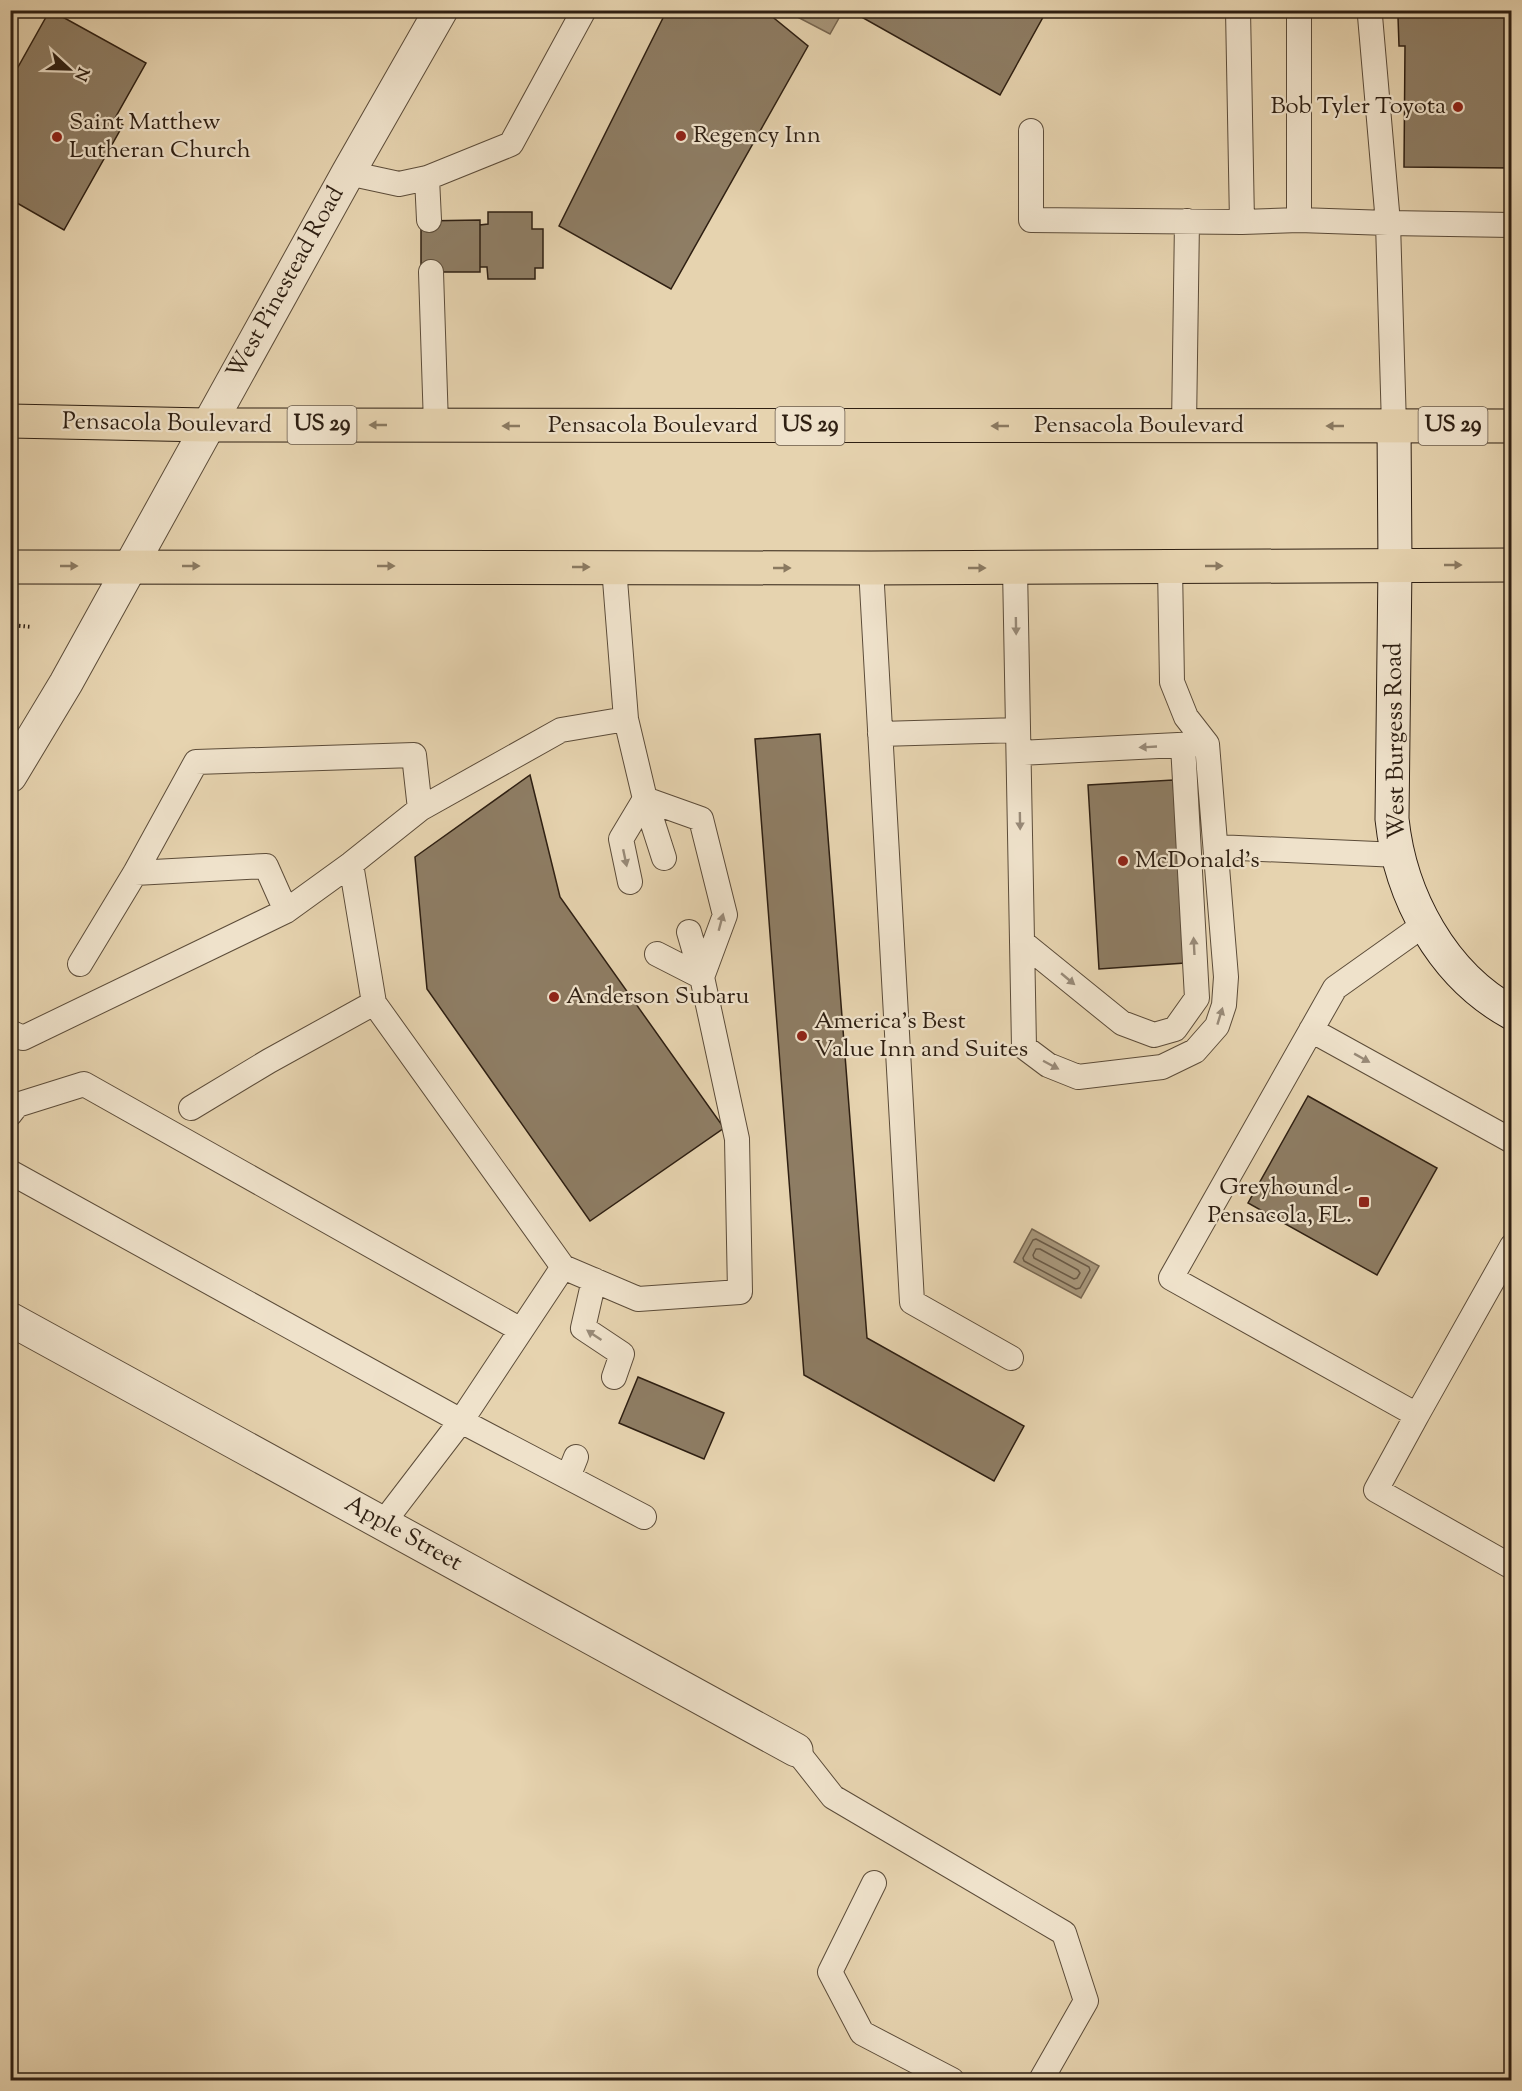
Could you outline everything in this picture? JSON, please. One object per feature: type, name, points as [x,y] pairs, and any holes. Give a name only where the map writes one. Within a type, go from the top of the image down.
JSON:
[{"type":"main road","name":"Pensacola Boulevard","points":[[10,421],[207,425],[1512,426]]},
{"type":"main road","points":[[10,567],[1015,568],[1512,565]]},
{"type":"street","name":"West Pinestead Road","points":[[10,776],[132,566],[207,425],[441,10]]},
{"type":"street","name":"West Burgess Road","points":[[1394,426],[1392,819],[1399,855],[1409,893],[1430,934],[1462,975],[1502,1008],[1512,1013]]},
{"type":"street","name":"Apple Street","points":[[10,1319],[796,1750]]},
{"type":"lane","points":[[348,173],[399,184],[427,178],[511,144],[584,10]]},
{"type":"lane","points":[[1238,10],[1242,222]]},
{"type":"lane","points":[[1299,16],[1299,220]]},
{"type":"lane","points":[[1370,16],[1388,224],[1394,426]]},
{"type":"lane","points":[[1031,131],[1031,220],[1242,222],[1299,220],[1388,224],[1512,225]]},
{"type":"lane","points":[[427,178],[429,220]]},
{"type":"lane","points":[[1184,426],[1187,221]]},
{"type":"lane","points":[[430,272],[436,425]]},
{"type":"lane","points":[[614,567],[626,719],[645,799],[664,858]]},
{"type":"lane","points":[[1015,568],[1024,1047],[1048,1065],[1078,1077],[1162,1067],[1195,1051],[1217,1026],[1224,1005],[1226,977],[1207,744],[1186,717],[1172,682],[1170,567]]},
{"type":"lane","points":[[871,568],[912,1302],[1011,1358]]},
{"type":"lane","points":[[10,1032],[22,1038],[286,911],[351,864],[420,809],[561,730],[626,719]]},
{"type":"lane","points":[[880,734],[1019,741],[1207,744]]},
{"type":"lane","points":[[1022,942],[1122,1023],[1154,1035],[1175,1029],[1197,998],[1183,745]]},
{"type":"lane","points":[[80,964],[135,873],[196,762],[414,755],[420,809]]},
{"type":"lane","points":[[630,882],[621,839],[645,799]]},
{"type":"lane","points":[[645,799],[702,819],[725,915],[702,977]]},
{"type":"lane","points":[[1216,847],[1399,855]]},
{"type":"lane","points":[[351,864],[374,1003],[563,1267],[638,1299],[740,1292],[737,1138],[702,977],[688,932]]},
{"type":"lane","points":[[135,873],[266,866],[286,911]]},
{"type":"lane","points":[[1417,1415],[1171,1278],[1335,988],[1425,924]]},
{"type":"lane","points":[[657,954],[702,977]]},
{"type":"lane","points":[[192,1108],[269,1061],[374,1003]]},
{"type":"lane","points":[[1311,1030],[1512,1141]]},
{"type":"lane","points":[[10,1114],[16,1105],[84,1084],[521,1329]]},
{"type":"lane","points":[[10,1172],[461,1421],[572,1467],[644,1516]]},
{"type":"lane","points":[[1512,1246],[1376,1490],[1512,1567]]},
{"type":"lane","points":[[383,1523],[461,1421],[563,1267]]},
{"type":"lane","points":[[594,1280],[583,1328],[622,1354],[614,1377]]},
{"type":"lane","points":[[796,1750],[832,1797],[1064,1933],[1086,2001],[1041,2080]]},
{"type":"lane","points":[[874,1883],[830,1972],[862,2033],[952,2080]]},
{"type":"path","points":[[10,625],[32,627]]},
{"type":"water","points":[[786,11],[843,11],[830,34]]},
{"type":"water","points":[[1032,1229],[1099,1266],[1081,1298],[1014,1262]]},
{"type":"building","points":[[50,10],[146,63],[114,120],[123,125],[64,230],[10,199],[10,63],[18,67]]},
{"type":"building","name":"Regency Inn","points":[[667,10],[764,10],[808,46],[671,289],[559,226]]},
{"type":"building","points":[[849,10],[1047,10],[1000,95]]},
{"type":"building","points":[[1259,10],[1402,10],[1398,17],[1259,16]]},
{"type":"building","name":"Bob Tyler Toyota","points":[[1402,10],[1512,10],[1512,168],[1404,167],[1405,46],[1399,46],[1398,17]]},
{"type":"building","points":[[488,212],[532,212],[532,229],[543,229],[543,268],[535,268],[535,279],[488,279],[487,267],[480,267],[480,225],[488,224]]},
{"type":"building","points":[[480,220],[480,272],[421,272],[421,221]]},
{"type":"building","points":[[820,734],[867,1338],[1024,1426],[994,1481],[804,1375],[755,739]]},
{"type":"building","points":[[530,775],[560,897],[724,1128],[590,1221],[427,989],[415,857]]},
{"type":"building","points":[[1173,780],[1185,963],[1099,969],[1088,785]]},
{"type":"building","points":[[1308,1096],[1437,1168],[1377,1275],[1248,1203]]},
{"type":"building","points":[[638,1377],[724,1413],[704,1459],[619,1423]]},
{"type":"place","name":"Bob Tyler Toyota","points":[[1458,107]]},
{"type":"place","name":"Regency Inn","points":[[681,136]]},
{"type":"place","name":"Saint Matthew Lutheran Church","points":[[57,137]]},
{"type":"place","name":"McDonald's","points":[[1123,861]]},
{"type":"place","name":"Anderson Subaru","points":[[554,997]]},
{"type":"place","name":"America's Best Value Inn and Suites","points":[[802,1036]]},
{"type":"place","name":"Greyhound - Pensacola, FL.","points":[[1364,1202]]}]
